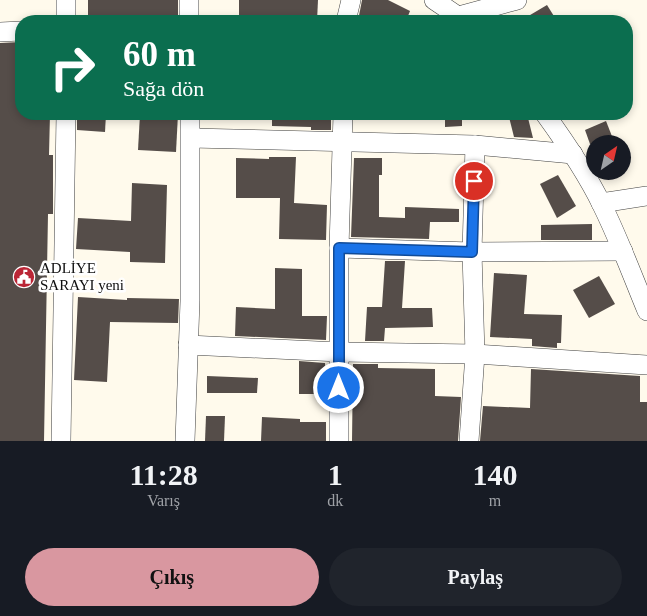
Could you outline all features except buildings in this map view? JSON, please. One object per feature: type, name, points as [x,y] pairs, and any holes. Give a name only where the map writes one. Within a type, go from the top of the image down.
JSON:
[{"type":"street","points":[[66,0],[66,15]]},
{"type":"street","points":[[189,0],[189,15]]},
{"type":"street","points":[[347,15],[351,0]]},
{"type":"street","points":[[434,0],[456,15]]},
{"type":"street","points":[[474,15],[517,0]]},
{"type":"street","points":[[0,32],[15,31]]},
{"type":"street","points":[[61,441],[66,120]]},
{"type":"street","points":[[185,441],[190,292],[190,120]]},
{"type":"street","points":[[339,441],[339,248],[343,120]]},
{"type":"street","points":[[549,120],[573,154],[601,203],[647,311]]},
{"type":"street","points":[[191,138],[475,145],[573,154]]},
{"type":"street","points":[[469,441],[475,354],[472,252],[475,145]]},
{"type":"street","points":[[601,203],[647,196]]},
{"type":"street","points":[[339,248],[472,252],[623,251]]},
{"type":"street","points":[[188,345],[339,352],[475,354],[647,365]]},
{"type":"place","name":"ADLİYE SARAYI yeni","points":[[24,277]]},
{"type":"route","points":[[339,388],[339,248],[472,252],[474,181]]}]
